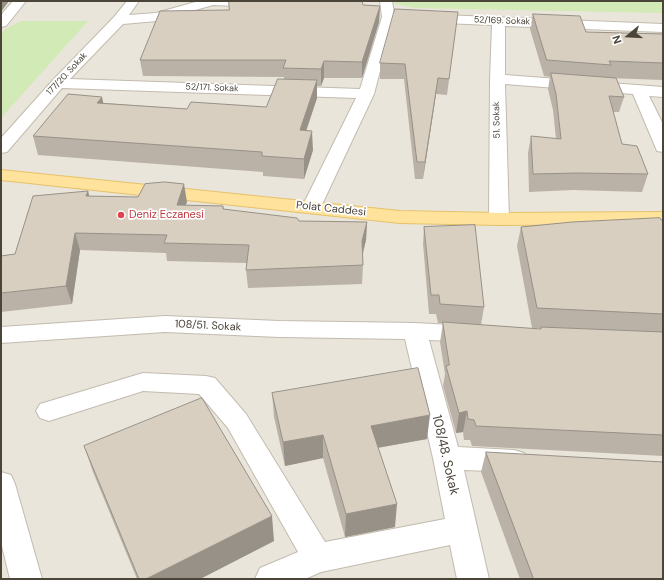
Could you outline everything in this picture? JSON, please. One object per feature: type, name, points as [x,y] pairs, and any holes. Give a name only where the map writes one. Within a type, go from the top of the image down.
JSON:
[{"type":"main road","name":"Polat Caddesi","points":[[1,175],[400,216],[499,219],[659,218]]},
{"type":"street","points":[[1,23],[20,1]]},
{"type":"street","name":"177/20. Sokak","points":[[1,148],[58,83],[119,20],[133,1]]},
{"type":"street","points":[[119,20],[157,17],[212,1],[275,4]]},
{"type":"street","name":"52/169. Sokak","points":[[312,207],[366,94],[385,9],[499,21],[663,28]]},
{"type":"street","name":"51. Sokak","points":[[499,21],[497,80],[499,219]]},
{"type":"street","points":[[497,80],[663,92]]},
{"type":"street","name":"52/171. Sokak","points":[[58,83],[366,94]]},
{"type":"street","points":[[638,90],[662,138]]},
{"type":"street","points":[[659,218],[663,236]]},
{"type":"street","name":"108/51. Sokak","points":[[1,335],[165,324],[279,329],[415,331],[492,335]]},
{"type":"street","name":"108/48. Sokak","points":[[415,331],[447,458],[473,579]]},
{"type":"street","points":[[48,411],[143,382],[206,385],[237,422],[318,558]]},
{"type":"street","points":[[447,458],[540,463]]},
{"type":"street","points":[[1,484],[26,579]]},
{"type":"street","points":[[271,579],[318,558],[462,530]]},
{"type":"shaded area","points":[[1,1],[663,1],[663,579],[1,579]]},
{"type":"green space","points":[[395,1],[663,1],[663,13],[415,8],[395,4]]},
{"type":"green space","points":[[21,21],[88,21],[1,118],[1,34],[5,29]]},
{"type":"building","points":[[229,1],[362,1],[363,5],[380,6],[362,62],[324,61],[321,69],[283,68],[286,60],[140,60],[160,11],[229,10]]},
{"type":"building","points":[[395,9],[458,12],[449,79],[438,78],[425,162],[417,162],[405,64],[380,63]]},
{"type":"building","points":[[533,14],[580,16],[586,32],[663,34],[663,63],[609,61],[611,65],[547,60]]},
{"type":"building","points":[[551,73],[616,78],[624,97],[609,96],[622,144],[637,146],[648,174],[533,174],[531,136],[561,139],[556,94]]},
{"type":"building","points":[[278,79],[317,80],[300,130],[312,131],[304,159],[262,156],[262,152],[33,136],[68,94],[102,97],[97,103],[187,109],[191,102],[266,107]]},
{"type":"building","points":[[165,182],[184,184],[177,205],[223,206],[223,209],[297,218],[299,221],[367,222],[362,241],[363,265],[246,270],[249,245],[164,243],[167,235],[75,233],[66,286],[1,293],[1,256],[15,254],[33,196],[88,191],[86,196],[138,197],[145,184]]},
{"type":"building","points":[[660,218],[663,222],[663,314],[537,308],[521,227],[572,222]]},
{"type":"building","points":[[475,225],[484,307],[440,304],[439,295],[431,295],[424,227]]},
{"type":"building","points":[[443,322],[541,329],[541,327],[663,332],[663,435],[476,426],[474,420],[468,419],[467,411],[459,413],[446,366],[449,365]]},
{"type":"building","points":[[418,368],[430,415],[371,426],[397,504],[346,514],[323,435],[283,442],[272,393]]},
{"type":"building","points":[[202,398],[272,516],[146,579],[139,579],[84,446]]},
{"type":"building","points":[[486,452],[663,462],[663,579],[534,579]]},
{"type":"place","name":"Deniz Eczanesi","points":[[121,215]]}]
